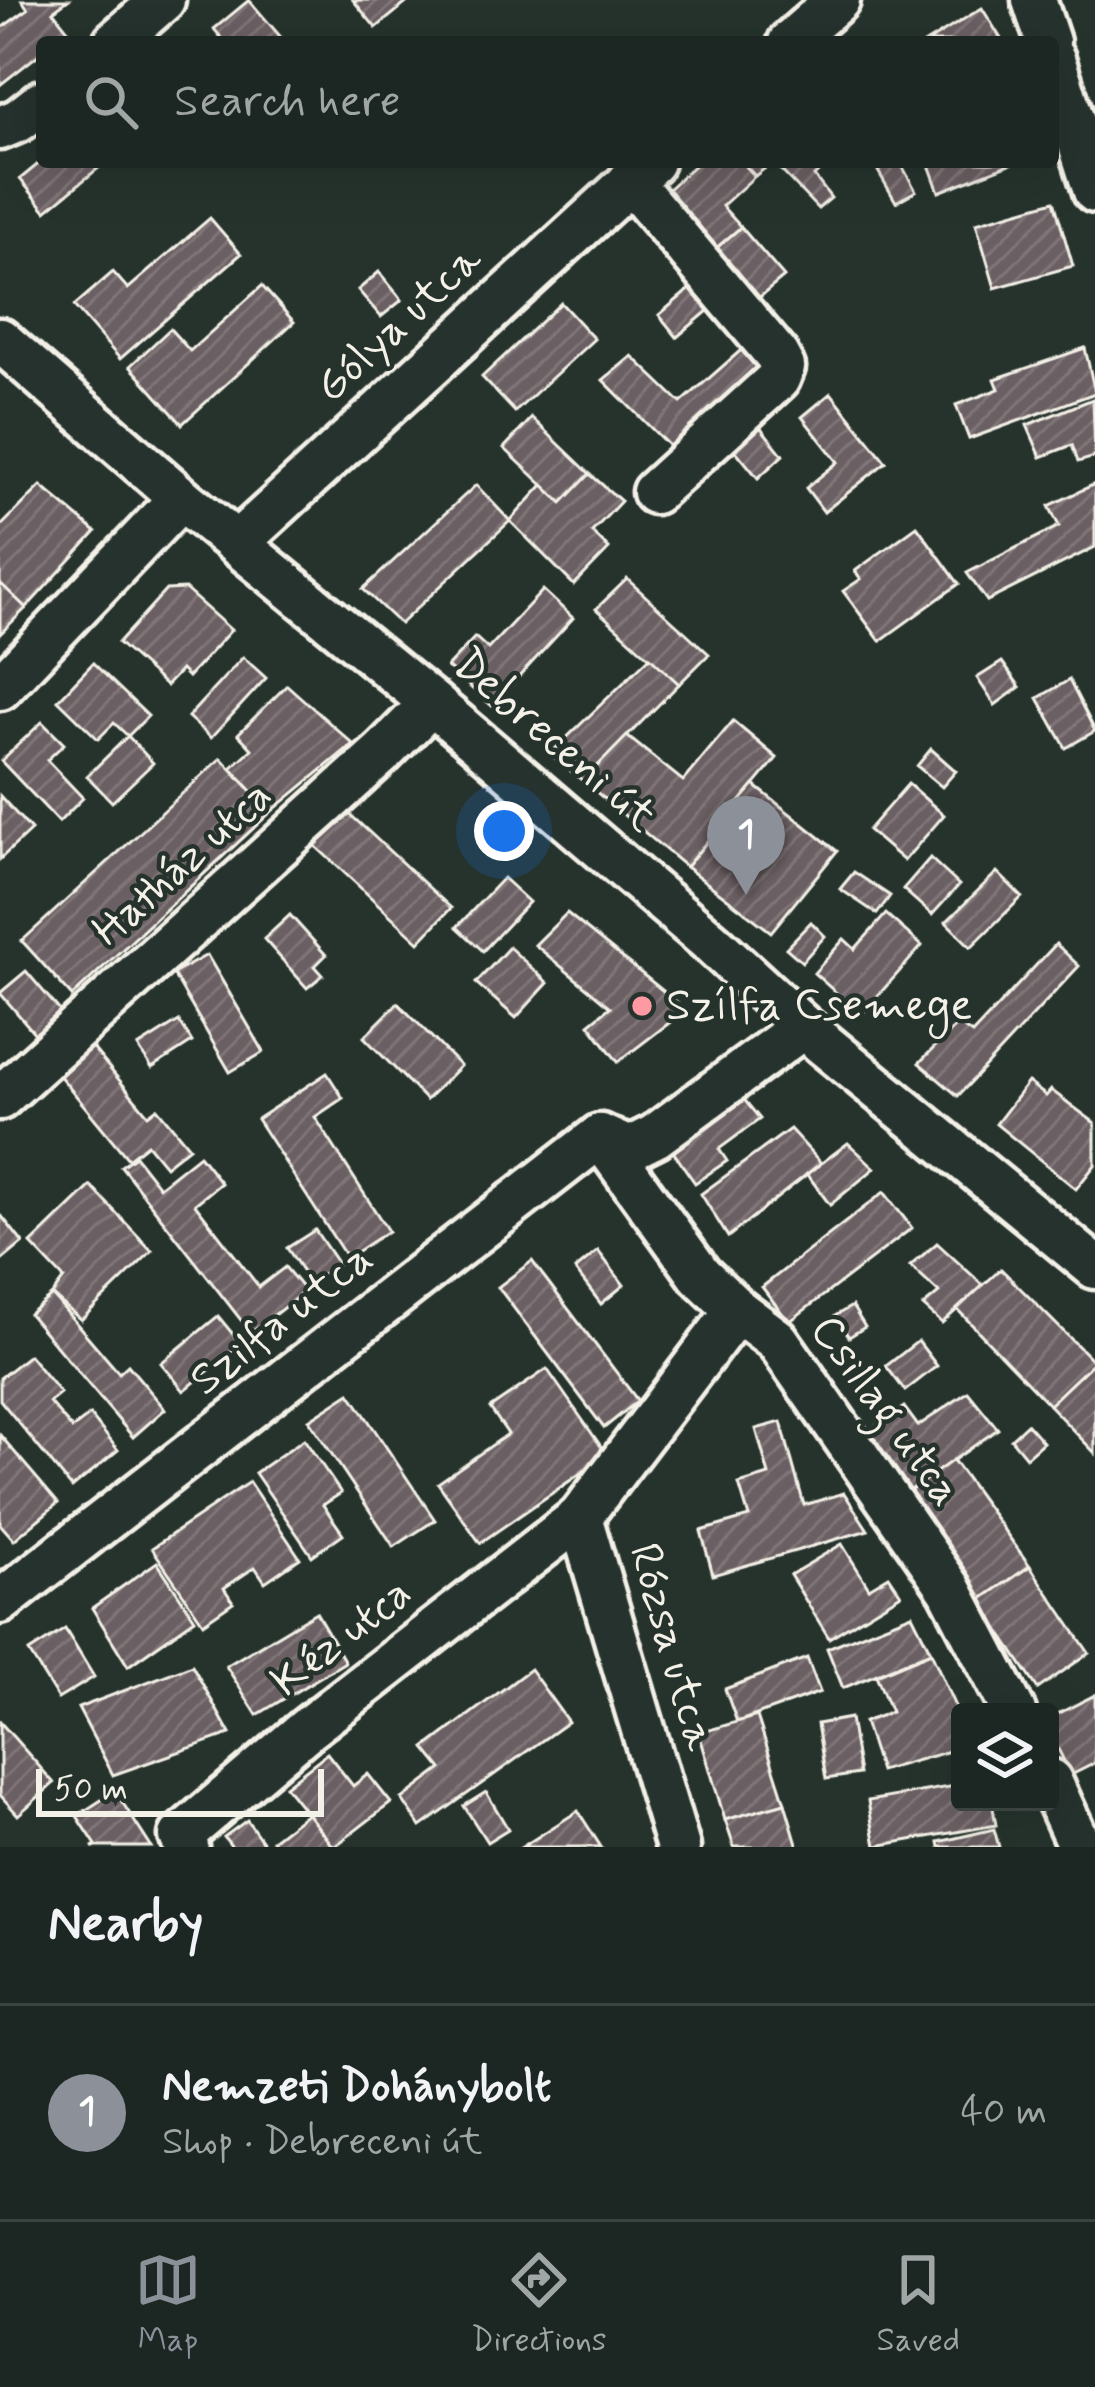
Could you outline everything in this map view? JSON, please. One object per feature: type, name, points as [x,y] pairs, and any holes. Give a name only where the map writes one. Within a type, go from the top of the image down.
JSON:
[{"type":"street","points":[[122,36],[163,0]]},
{"type":"street","points":[[797,36],[838,0]]},
{"type":"street","points":[[1034,0],[1046,36]]},
{"type":"street","points":[[1059,78],[1095,191]]},
{"type":"street","name":"Gólya utca","points":[[238,542],[641,171],[783,367],[778,379],[654,492]]},
{"type":"street","name":"Debreceni út","points":[[0,340],[181,498],[432,703],[794,1018],[1095,1267]]},
{"type":"street","points":[[0,688],[181,498]]},
{"type":"street","name":"Hatház utca","points":[[0,1098],[432,703]]},
{"type":"street","name":"Szilfa utca","points":[[0,1602],[646,1118],[794,1018]]},
{"type":"street","name":"Csillag utca","points":[[614,1142],[700,1275],[777,1340],[950,1589],[1009,1703]]},
{"type":"street","name":"Rózsa utca","points":[[678,1847],[580,1517],[737,1310]]},
{"type":"street","name":"Kéz utca","points":[[188,1847],[181,1836],[307,1729],[580,1517]]},
{"type":"street","points":[[1059,1801],[1080,1847]]},
{"type":"building","points":[[22,0],[68,0],[53,11],[69,31],[63,36],[36,36],[36,57],[0,85],[0,29],[28,9]]},
{"type":"building","points":[[249,0],[280,36],[220,36],[214,29]]},
{"type":"building","points":[[353,0],[410,0],[376,28]]},
{"type":"building","points":[[982,8],[999,36],[937,36]]},
{"type":"building","points":[[36,166],[99,168],[46,211],[20,179]]},
{"type":"building","points":[[691,168],[748,168],[755,176],[722,206],[741,227],[706,257],[655,201]]},
{"type":"building","points":[[779,168],[823,168],[814,176],[831,198],[818,209]]},
{"type":"building","points":[[903,168],[916,191],[896,202],[878,171]]},
{"type":"building","points":[[930,168],[1000,168],[939,192]]},
{"type":"building","points":[[1054,201],[1073,266],[995,288],[976,223]]},
{"type":"building","points":[[210,218],[241,254],[120,359],[74,306],[113,272],[128,289]]},
{"type":"building","points":[[741,227],[784,277],[749,306],[706,257]]},
{"type":"building","points":[[379,272],[402,300],[381,317],[358,290]]},
{"type":"building","points":[[262,286],[294,322],[182,424],[130,366],[170,329],[190,351]]},
{"type":"building","points":[[691,288],[709,310],[677,337],[659,315]]},
{"type":"building","points":[[561,303],[594,339],[515,412],[482,377]]},
{"type":"building","points":[[748,344],[767,366],[672,449],[603,380],[632,356],[681,403]]},
{"type":"building","points":[[1085,348],[1095,393],[969,439],[956,405],[999,389],[995,379]]},
{"type":"building","points":[[831,393],[886,462],[824,512],[806,488],[838,462],[802,417]]},
{"type":"building","points":[[1093,399],[1095,457],[1078,462],[1072,445],[1041,457],[1027,425]]},
{"type":"building","points":[[532,418],[590,474],[562,503],[504,448]]},
{"type":"building","points":[[757,423],[783,455],[758,478],[731,445]]},
{"type":"building","points":[[590,474],[621,501],[592,532],[609,549],[574,585],[510,521],[543,485],[562,503]]},
{"type":"building","points":[[1095,484],[1095,547],[987,601],[967,573],[1059,526],[1049,506]]},
{"type":"building","points":[[476,485],[510,521],[400,624],[363,589]]},
{"type":"building","points":[[41,486],[96,532],[26,608],[0,583],[0,527]]},
{"type":"building","points":[[917,526],[959,584],[880,641],[843,591],[861,579],[855,571]]},
{"type":"building","points":[[627,579],[709,654],[679,684],[596,609]]},
{"type":"building","points":[[0,583],[26,608],[0,634]]},
{"type":"building","points":[[185,589],[231,630],[188,677],[181,670],[166,686],[118,643],[166,590]]},
{"type":"building","points":[[543,590],[573,618],[492,706],[447,667],[475,637],[488,649]]},
{"type":"building","points":[[243,657],[266,678],[211,738],[188,717]]},
{"type":"building","points":[[650,657],[679,684],[583,781],[550,754]]},
{"type":"building","points":[[1002,662],[1020,687],[995,705],[977,678]]},
{"type":"building","points":[[93,663],[148,716],[128,736],[114,723],[98,739],[58,700]]},
{"type":"building","points":[[1069,680],[1095,731],[1066,748],[1038,698]]},
{"type":"building","points":[[287,685],[353,744],[271,812],[231,768],[252,749],[238,734]]},
{"type":"building","points":[[733,721],[777,758],[686,867],[583,781],[627,736],[683,781]]},
{"type":"building","points":[[42,722],[64,744],[47,760],[83,798],[59,822],[1,761]]},
{"type":"building","points":[[128,736],[153,763],[112,802],[87,776]]},
{"type":"building","points":[[931,749],[956,771],[942,787],[917,766]]},
{"type":"building","points":[[221,758],[271,812],[72,996],[22,941]]},
{"type":"building","points":[[908,784],[944,815],[904,861],[868,830]]},
{"type":"building","points":[[754,785],[837,851],[771,932],[686,867]]},
{"type":"building","points":[[0,796],[31,830],[0,859]]},
{"type":"building","points":[[342,807],[451,908],[419,942],[310,841]]},
{"type":"building","points":[[930,858],[959,885],[932,915],[903,889]]},
{"type":"building","points":[[854,872],[890,896],[877,914],[840,889]]},
{"type":"building","points":[[997,872],[1022,897],[971,947],[946,922]]},
{"type":"building","points":[[503,878],[529,902],[483,951],[457,927]]},
{"type":"building","points":[[567,913],[678,1003],[673,1020],[618,1062],[589,1024],[610,1007],[535,945]]},
{"type":"building","points":[[886,914],[922,946],[861,1015],[814,973],[844,939],[855,949]]},
{"type":"building","points":[[290,915],[326,955],[315,966],[323,975],[307,988],[264,939]]},
{"type":"building","points":[[811,922],[825,936],[802,962],[786,948]]},
{"type":"building","points":[[1056,944],[1079,966],[958,1096],[919,1063],[958,1024],[972,1034]]},
{"type":"building","points":[[509,947],[548,983],[516,1018],[476,983]]},
{"type":"building","points":[[207,955],[264,1052],[230,1072],[173,974]]},
{"type":"building","points":[[26,971],[61,1012],[35,1034],[0,993]]},
{"type":"building","points":[[398,1003],[460,1066],[426,1100],[364,1037]]},
{"type":"building","points":[[179,1021],[192,1042],[152,1068],[138,1047]]},
{"type":"building","points":[[87,1041],[148,1115],[157,1108],[189,1147],[165,1166],[147,1144],[128,1159],[54,1069]]},
{"type":"building","points":[[327,1073],[343,1098],[315,1117],[388,1231],[347,1258],[257,1119]]},
{"type":"building","points":[[1028,1082],[1046,1096],[1051,1090],[1095,1123],[1095,1165],[1076,1189],[996,1124]]},
{"type":"building","points":[[742,1097],[760,1119],[719,1149],[727,1161],[695,1183],[672,1150]]},
{"type":"building","points":[[790,1129],[821,1163],[728,1237],[701,1194]]},
{"type":"building","points":[[848,1143],[875,1168],[830,1205],[807,1174]]},
{"type":"building","points":[[199,1155],[221,1183],[195,1204],[259,1287],[285,1267],[305,1291],[251,1333],[121,1166],[135,1156],[159,1187]]},
{"type":"building","points":[[91,1186],[152,1251],[81,1320],[52,1295],[64,1279],[31,1244]]},
{"type":"building","points":[[884,1192],[912,1228],[789,1322],[762,1287]]},
{"type":"building","points":[[0,1214],[23,1243],[0,1262]]},
{"type":"building","points":[[315,1230],[338,1264],[310,1282],[287,1248]]},
{"type":"building","points":[[937,1243],[984,1286],[942,1323],[923,1306],[939,1293],[910,1266]]},
{"type":"building","points":[[598,1251],[624,1285],[601,1304],[575,1270]]},
{"type":"building","points":[[532,1261],[638,1401],[604,1428],[498,1287]]},
{"type":"building","points":[[1001,1269],[1094,1362],[1049,1405],[957,1309]]},
{"type":"building","points":[[52,1295],[119,1373],[128,1365],[165,1409],[133,1437],[29,1314]]},
{"type":"building","points":[[852,1306],[865,1327],[849,1337],[835,1316]]},
{"type":"building","points":[[218,1316],[241,1344],[184,1391],[161,1363]]},
{"type":"building","points":[[918,1341],[937,1366],[905,1391],[886,1366]]},
{"type":"building","points":[[29,1355],[60,1393],[49,1402],[72,1429],[90,1415],[118,1450],[72,1488],[0,1400],[0,1378]]},
{"type":"building","points":[[1095,1364],[1095,1453],[1049,1405]]},
{"type":"building","points":[[547,1369],[607,1455],[480,1543],[438,1483],[508,1434],[490,1408]]},
{"type":"building","points":[[968,1392],[998,1429],[904,1495],[861,1436],[904,1407],[918,1426]]},
{"type":"building","points":[[350,1393],[435,1520],[394,1547],[309,1420]]},
{"type":"building","points":[[781,1422],[804,1505],[844,1493],[868,1530],[713,1575],[701,1531],[749,1517],[739,1484],[769,1475],[756,1429]]},
{"type":"building","points":[[1027,1424],[1043,1442],[1026,1457],[1011,1439]]},
{"type":"building","points":[[0,1435],[58,1503],[14,1540],[0,1524]]},
{"type":"building","points":[[304,1439],[341,1493],[323,1505],[343,1534],[312,1556],[255,1473]]},
{"type":"building","points":[[953,1460],[1030,1566],[979,1601],[904,1495]]},
{"type":"building","points":[[249,1482],[300,1558],[265,1582],[255,1567],[224,1588],[233,1602],[203,1623],[152,1548]]},
{"type":"building","points":[[842,1544],[869,1588],[889,1576],[901,1594],[829,1638],[790,1575]]},
{"type":"building","points":[[157,1562],[195,1619],[128,1666],[92,1608]]},
{"type":"building","points":[[1030,1566],[1089,1653],[1038,1689],[979,1601]]},
{"type":"building","points":[[316,1612],[345,1662],[257,1715],[226,1666]]},
{"type":"building","points":[[912,1614],[931,1652],[843,1688],[827,1648]]},
{"type":"building","points":[[65,1629],[94,1677],[58,1699],[29,1652]]},
{"type":"building","points":[[931,1652],[953,1703],[951,1751],[880,1771],[864,1722],[891,1712],[876,1675]]},
{"type":"building","points":[[807,1658],[820,1692],[737,1722],[725,1689]]},
{"type":"building","points":[[192,1665],[230,1734],[113,1775],[78,1708]]},
{"type":"building","points":[[530,1669],[568,1722],[421,1827],[402,1799],[442,1769],[425,1748]]},
{"type":"building","points":[[1095,1695],[1095,1763],[1071,1775],[1059,1751],[1059,1713]]},
{"type":"building","points":[[757,1716],[785,1803],[725,1820],[699,1733]]},
{"type":"building","points":[[850,1718],[859,1774],[826,1779],[817,1724]]},
{"type":"building","points":[[0,1722],[54,1783],[18,1815],[0,1795]]},
{"type":"building","points":[[327,1753],[353,1786],[368,1774],[391,1803],[334,1847],[285,1786]]},
{"type":"building","points":[[951,1787],[951,1811],[994,1811],[996,1825],[876,1846],[868,1801]]},
{"type":"building","points":[[115,1791],[151,1847],[92,1847],[96,1845],[77,1816]]},
{"type":"building","points":[[486,1792],[508,1829],[487,1842],[464,1806]]},
{"type":"building","points":[[785,1803],[798,1847],[734,1847],[725,1820]]},
{"type":"building","points":[[578,1811],[601,1847],[522,1847]]},
{"type":"building","points":[[307,1813],[333,1847],[278,1847],[272,1840]]},
{"type":"building","points":[[247,1820],[266,1847],[232,1847],[224,1837]]},
{"type":"building","points":[[994,1829],[999,1847],[940,1847],[939,1842]]},
{"type":"place","name":"Nemzeti Dohánybolt","points":[[746,895]]},
{"type":"place","name":"Szílfa Csemege","points":[[642,1006]]}]
